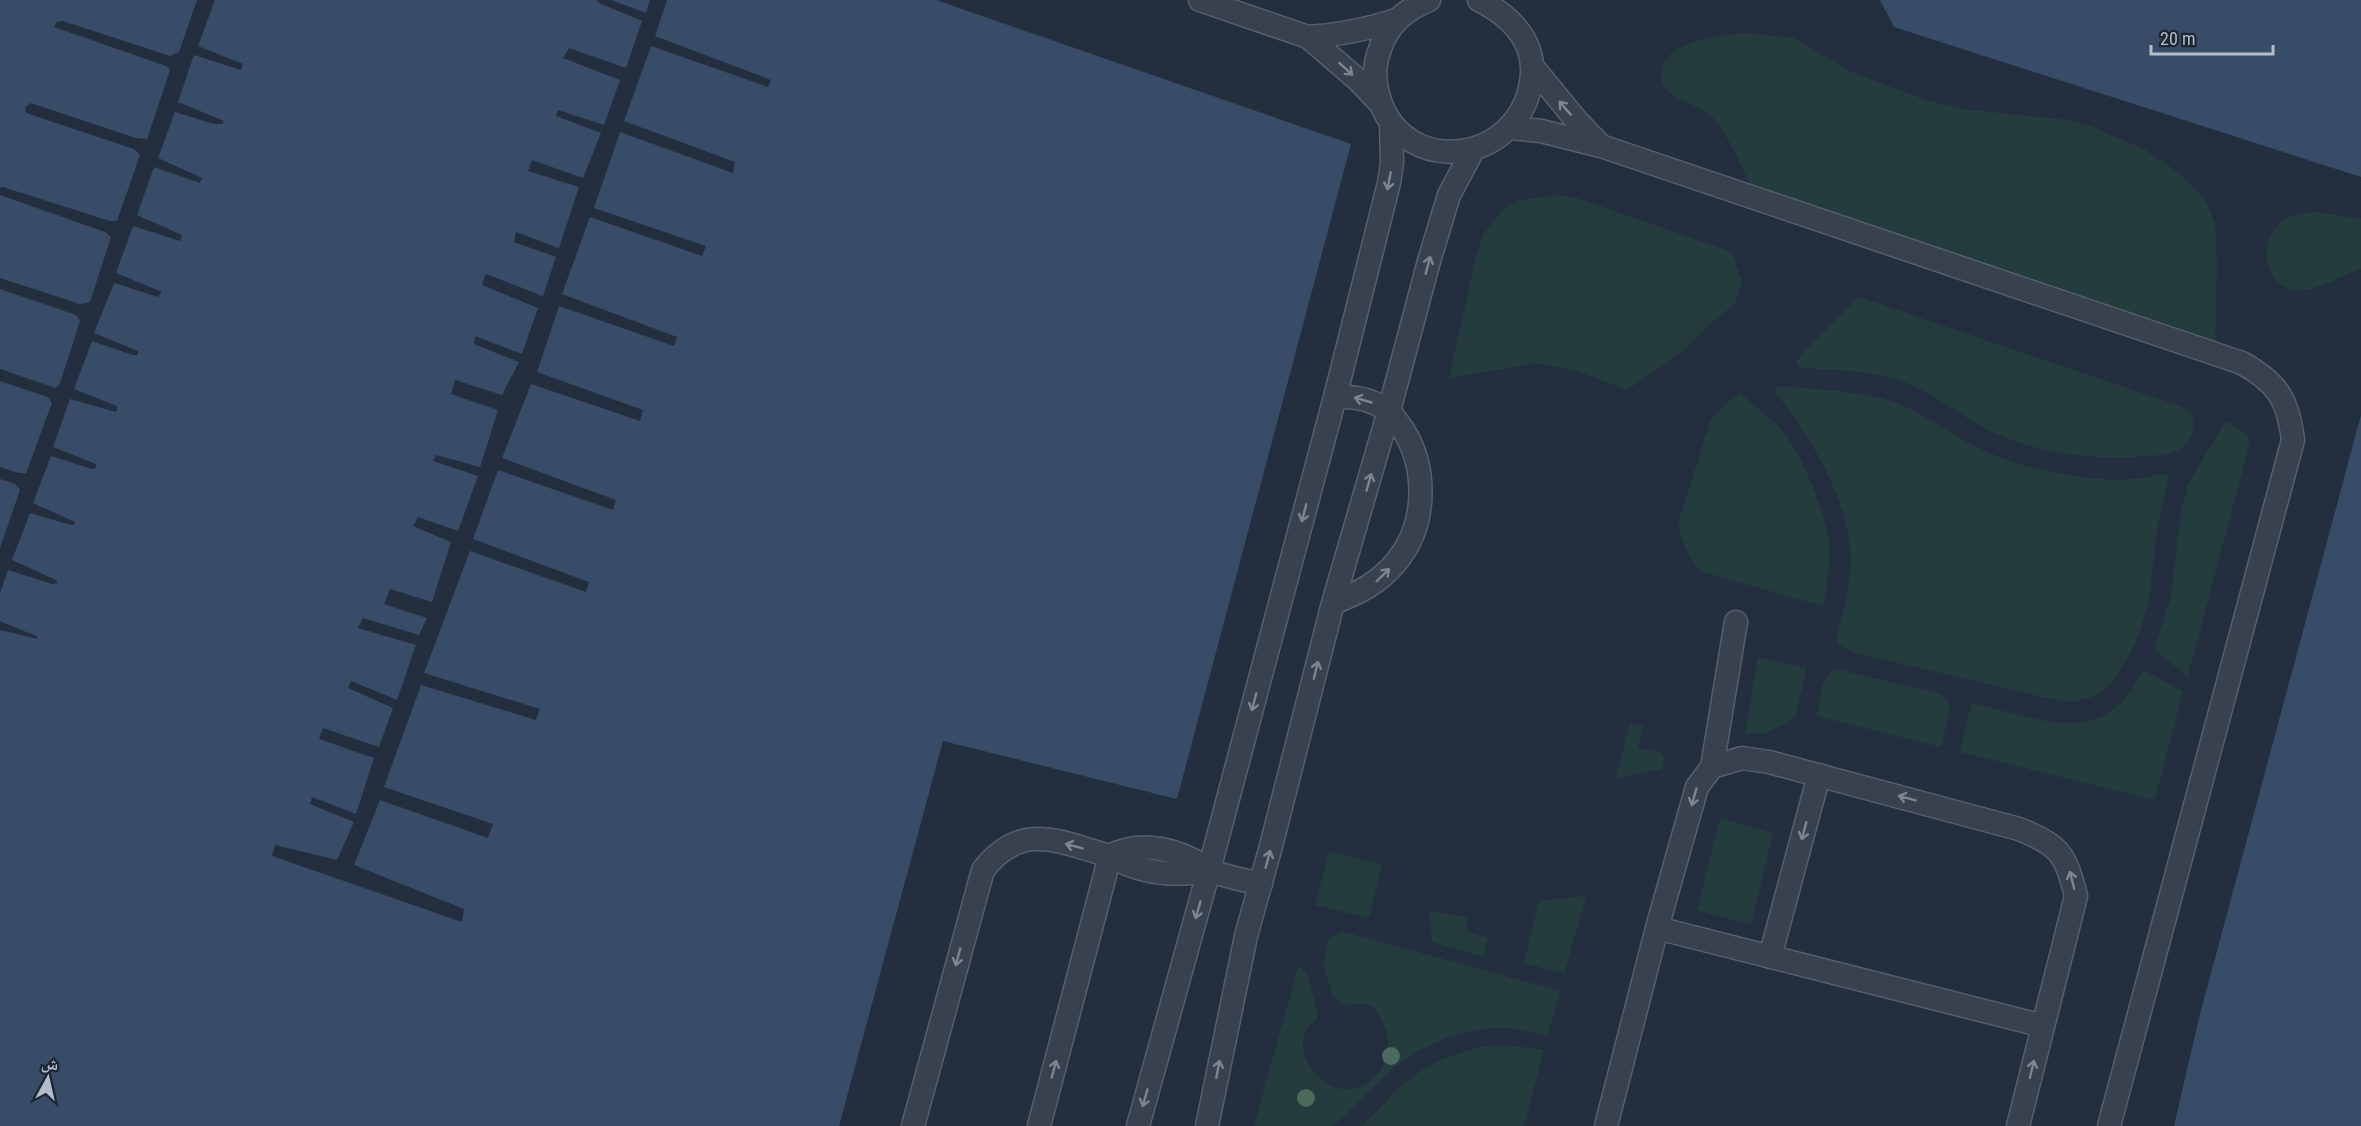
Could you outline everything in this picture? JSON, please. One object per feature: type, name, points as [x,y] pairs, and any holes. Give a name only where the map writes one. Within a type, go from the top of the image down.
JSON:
[{"type":"lane","points":[[1200,0],[1308,37],[1338,36],[1367,30],[1396,20]]},
{"type":"lane","points":[[1138,1126],[1335,397],[1389,183],[1392,164],[1386,113],[1375,81],[1376,59],[1383,39],[1396,20],[1414,6],[1429,0]]},
{"type":"lane","points":[[1308,37],[1358,80],[1408,138],[1428,148],[1450,152],[1473,150],[1493,142],[1510,128],[1523,110],[1531,88],[1532,66],[1526,44],[1515,25],[1499,10],[1479,0]]},
{"type":"lane","points":[[1532,66],[1553,94],[1601,146]]},
{"type":"lane","points":[[1510,128],[1541,131],[1601,146],[2242,363],[2259,373],[2278,391],[2290,414],[2293,440],[2109,1126]]},
{"type":"lane","points":[[1206,1126],[1246,936],[1333,603],[1449,195],[1473,150]]},
{"type":"lane","points":[[1333,603],[1358,594],[1381,579],[1399,560],[1412,536],[1420,510],[1421,483],[1416,457],[1409,441],[1389,411],[1364,399],[1335,397]]},
{"type":"lane","points":[[1606,1126],[1657,928],[1697,787],[1712,767],[1736,622]]},
{"type":"lane","points":[[1712,767],[1742,758],[1769,762],[2019,829],[2048,841],[2068,865],[2076,896],[2018,1126]]},
{"type":"lane","points":[[1770,957],[1819,775]]},
{"type":"lane","points":[[913,1126],[983,870],[996,853],[1013,842],[1034,838],[1054,840],[1158,873],[1183,875],[1209,870],[1261,884]]},
{"type":"lane","points":[[1039,1126],[1110,856]]},
{"type":"lane","points":[[1657,928],[2043,1026]]},
{"type":"green space","points":[[1749,33],[1794,38],[1849,71],[1926,100],[1961,109],[2068,120],[2093,127],[2144,149],[2183,176],[2204,199],[2215,222],[2217,262],[2215,350],[1754,192],[1720,126],[1702,110],[1668,92],[1663,86],[1662,77],[1664,63],[1671,54],[1682,47],[1710,38]]},
{"type":"green space","points":[[1559,195],[1580,199],[1732,252],[1742,282],[1735,304],[1706,327],[1683,351],[1627,390],[1574,370],[1536,363],[1449,378],[1476,256],[1483,235],[1501,211],[1520,200]]},
{"type":"green space","points":[[2318,212],[2361,219],[2361,269],[2326,284],[2305,290],[2292,289],[2281,284],[2273,276],[2268,265],[2268,241],[2273,230],[2286,218]]},
{"type":"green space","points":[[1859,297],[2177,405],[2188,410],[2193,417],[2191,435],[2183,447],[2160,455],[2106,457],[2063,453],[2001,436],[1922,390],[1889,377],[1839,370],[1801,368],[1796,364],[1801,354]]},
{"type":"green space","points":[[1776,387],[1857,393],[1885,399],[1924,416],[1986,451],[2040,470],[2108,479],[2169,475],[2157,530],[2149,601],[2133,648],[2117,676],[2104,690],[2094,696],[2074,702],[2055,700],[1852,652],[1839,644],[1836,637],[1847,596],[1850,570],[1850,547],[1846,523],[1828,475],[1816,452],[1775,392]]},
{"type":"green space","points":[[1741,394],[1780,428],[1788,438],[1813,486],[1825,522],[1830,551],[1823,606],[1700,571],[1682,541],[1679,520],[1711,419],[1726,403]]},
{"type":"green space","points":[[2226,421],[2249,437],[2249,446],[2188,676],[2154,650],[2171,596],[2181,510],[2188,484]]},
{"type":"green space","points":[[1758,657],[1807,668],[1795,717],[1765,734],[1745,733]]},
{"type":"green space","points":[[1836,669],[1942,694],[1951,705],[1941,747],[1817,716],[1824,683]]},
{"type":"green space","points":[[2143,670],[2183,691],[2155,800],[1960,752],[1971,703],[2046,721],[2068,723],[2089,721],[2109,712],[2127,696]]},
{"type":"green space","points":[[1630,723],[1643,726],[1638,748],[1662,753],[1664,758],[1661,769],[1616,778]]},
{"type":"green space","points":[[1720,818],[1773,833],[1751,925],[1697,910]]},
{"type":"green space","points":[[1329,851],[1382,865],[1369,918],[1315,905]]},
{"type":"green space","points":[[1586,896],[1564,974],[1524,963],[1539,901]]},
{"type":"green space","points":[[1429,911],[1468,917],[1466,931],[1488,938],[1484,957],[1432,942]]},
{"type":"green space","points":[[1341,931],[1560,991],[1548,1036],[1501,1028],[1457,1035],[1429,1046],[1403,1061],[1331,1126],[1254,1126],[1298,967],[1305,970],[1308,975],[1318,1016],[1309,1026],[1303,1040],[1304,1055],[1315,1074],[1336,1088],[1351,1089],[1364,1085],[1375,1076],[1383,1064],[1388,1050],[1387,1034],[1376,1011],[1366,1004],[1342,1005],[1332,996],[1323,962],[1329,939]]},
{"type":"green space","points":[[1485,1046],[1514,1046],[1544,1050],[1524,1126],[1360,1126],[1374,1115],[1404,1083],[1425,1068],[1447,1057]]},
{"type":"water","points":[[0,0],[936,0],[1351,144],[1177,799],[943,741],[839,1126],[0,1126]]},
{"type":"water","points":[[1880,0],[2361,0],[2361,177],[1894,27]]},
{"type":"water","points":[[2361,415],[2361,1126],[2174,1126],[2199,1018]]},
{"type":"pier","points":[[197,0],[215,0],[198,46],[243,64],[241,70],[194,55],[178,102],[224,121],[222,124],[214,124],[175,112],[158,158],[202,178],[200,183],[154,167],[137,215],[182,235],[180,241],[133,226],[116,273],[162,292],[158,297],[114,283],[94,333],[138,351],[138,355],[92,341],[74,389],[117,406],[117,410],[116,412],[70,399],[53,447],[96,464],[96,468],[92,469],[51,456],[33,503],[75,524],[71,525],[30,513],[12,560],[58,583],[52,584],[8,570],[0,593],[0,548],[20,490],[15,484],[0,479],[0,467],[26,473],[52,403],[48,397],[0,381],[0,369],[56,388],[60,383],[80,321],[76,315],[0,289],[0,278],[80,304],[90,302],[111,237],[105,232],[0,195],[0,188],[3,187],[110,221],[117,221],[140,155],[134,149],[26,113],[25,107],[31,103],[136,138],[147,139],[170,70],[166,66],[54,27],[57,22],[63,21],[170,56],[179,52]]},
{"type":"pier","points":[[598,0],[611,0],[646,13],[650,0],[667,0],[655,36],[771,80],[768,87],[651,46],[624,121],[735,162],[733,173],[620,132],[594,208],[706,246],[702,256],[590,217],[562,294],[677,337],[674,346],[559,306],[537,372],[643,410],[640,421],[531,384],[502,458],[616,500],[613,510],[498,470],[473,539],[589,582],[586,592],[470,551],[424,673],[540,709],[536,720],[421,685],[384,787],[493,824],[488,838],[380,800],[354,865],[464,909],[462,922],[272,856],[275,845],[337,860],[354,822],[310,804],[312,797],[356,814],[374,758],[319,739],[323,728],[379,747],[393,708],[348,688],[351,681],[397,700],[416,645],[358,628],[363,618],[419,635],[427,618],[384,604],[390,589],[432,602],[451,542],[413,526],[418,517],[458,531],[478,476],[433,461],[436,455],[480,467],[498,410],[451,394],[455,380],[502,395],[519,362],[474,344],[475,336],[522,354],[538,308],[482,285],[486,274],[543,296],[556,257],[514,242],[516,232],[559,248],[579,187],[528,171],[532,160],[583,178],[601,133],[556,116],[558,110],[604,125],[620,80],[563,58],[569,48],[626,68],[642,21],[597,2]]},
{"type":"pier","points":[[0,621],[36,636],[38,639],[0,630]]}]
